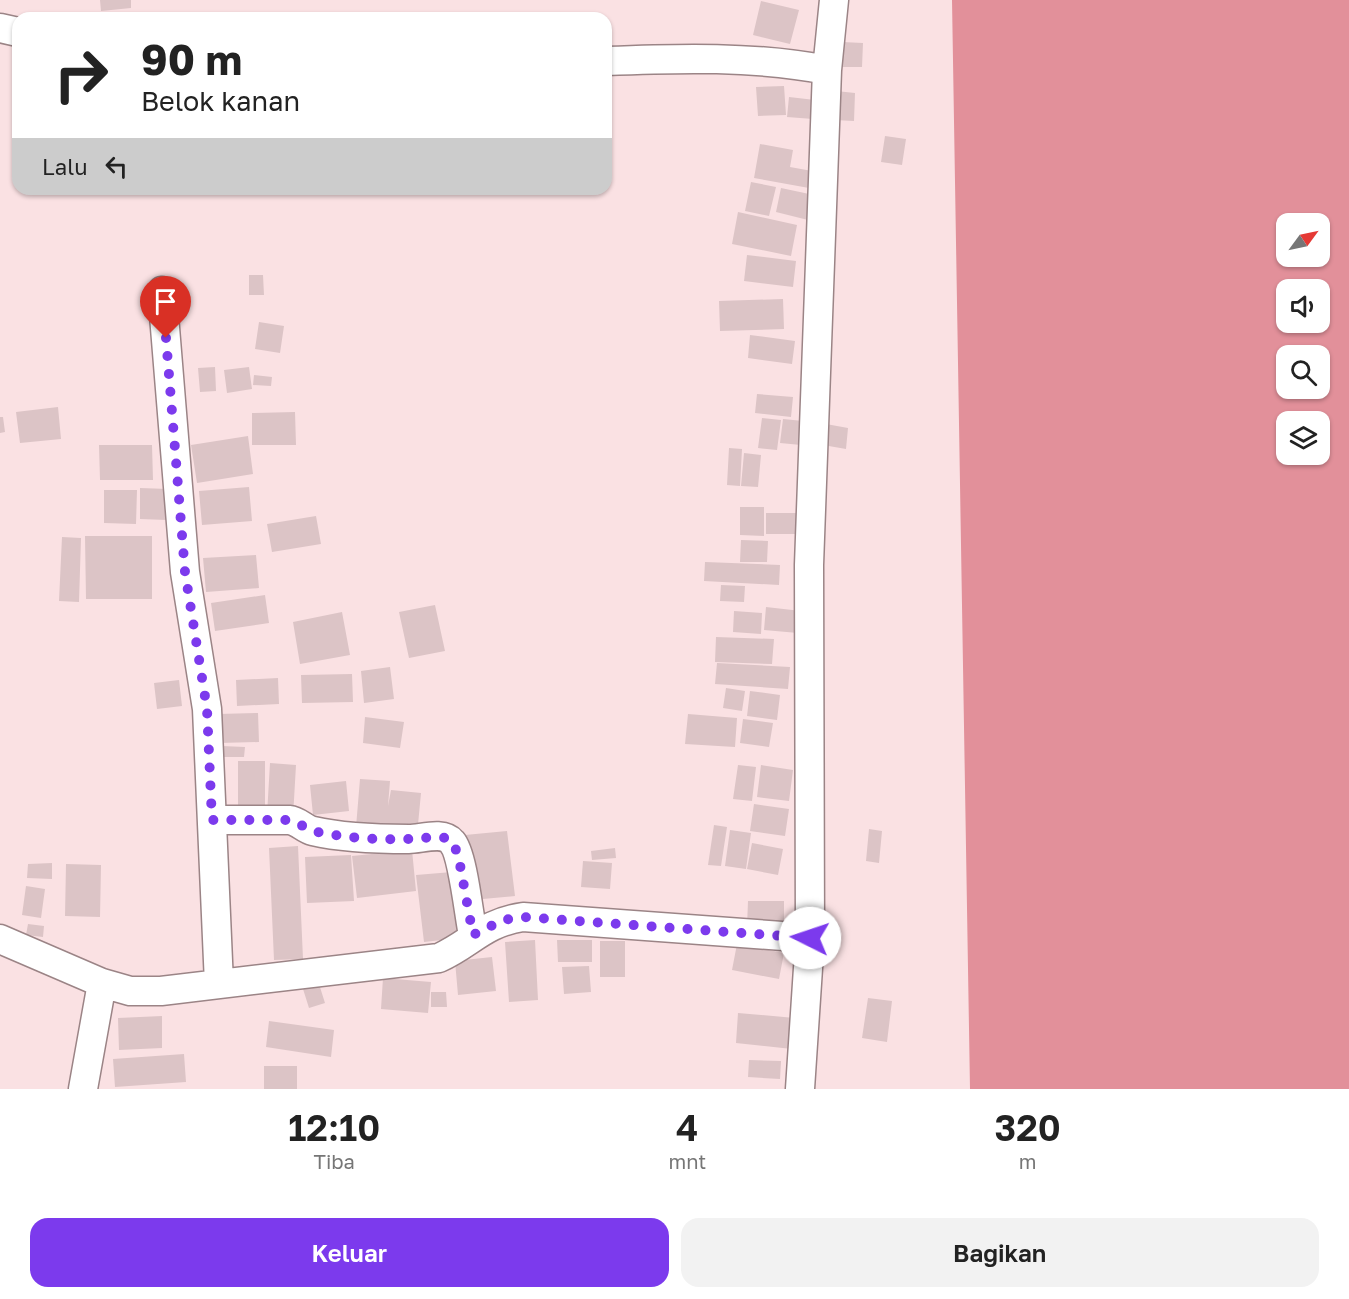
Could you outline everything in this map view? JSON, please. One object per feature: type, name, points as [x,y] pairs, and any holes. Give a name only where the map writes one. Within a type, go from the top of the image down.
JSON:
[{"type":"street","points":[[800,1089],[810,938],[809,565],[827,70],[834,0]]},
{"type":"street","points":[[612,61],[743,60],[797,64],[827,70]]},
{"type":"street","points":[[162,291],[185,572],[207,709],[219,984]]},
{"type":"street","points":[[212,820],[298,821],[310,831],[332,834],[411,839],[444,836],[451,840],[458,854],[473,935]]},
{"type":"street","points":[[0,939],[102,983],[130,991],[161,991],[440,958],[452,952],[473,935],[503,920],[523,917],[810,938]]},
{"type":"street","points":[[83,1089],[102,983]]},
{"type":"shaded area","points":[[952,0],[1349,0],[1349,1089],[970,1089]]},
{"type":"building","points":[[100,0],[131,0],[131,8],[101,11]]},
{"type":"building","points":[[761,1],[799,10],[790,44],[753,35]]},
{"type":"building","points":[[842,42],[863,43],[862,67],[841,67]]},
{"type":"building","points":[[784,86],[786,115],[758,116],[756,87]]},
{"type":"building","points":[[836,91],[855,93],[854,121],[835,120]]},
{"type":"building","points":[[789,97],[815,100],[813,119],[787,117]]},
{"type":"building","points":[[885,136],[906,139],[902,165],[881,162]]},
{"type":"building","points":[[760,144],[793,150],[790,167],[812,171],[809,188],[754,178]]},
{"type":"building","points":[[751,182],[776,187],[769,216],[745,211]]},
{"type":"building","points":[[781,188],[814,195],[808,220],[776,212]]},
{"type":"building","points":[[738,212],[797,225],[791,256],[732,244]]},
{"type":"building","points":[[747,255],[796,261],[793,287],[744,281]]},
{"type":"building","points":[[249,275],[263,275],[264,295],[249,295]]},
{"type":"building","points":[[783,299],[784,329],[720,331],[719,301]]},
{"type":"building","points":[[259,322],[284,326],[280,353],[255,349]]},
{"type":"building","points":[[750,335],[795,341],[792,364],[748,358]]},
{"type":"building","points":[[215,367],[216,391],[200,392],[198,368]]},
{"type":"building","points":[[249,367],[252,389],[227,393],[224,370]]},
{"type":"building","points":[[254,375],[272,377],[271,386],[253,385]]},
{"type":"building","points":[[757,394],[793,397],[791,417],[755,413]]},
{"type":"building","points":[[58,407],[61,439],[20,443],[16,412]]},
{"type":"building","points":[[295,412],[296,445],[252,445],[252,413]]},
{"type":"building","points":[[0,417],[3,417],[5,432],[0,433]]},
{"type":"building","points":[[762,418],[781,420],[777,450],[758,448]]},
{"type":"building","points":[[783,419],[803,421],[801,445],[780,443]]},
{"type":"building","points":[[826,424],[848,428],[846,449],[823,445]]},
{"type":"building","points":[[248,436],[253,474],[197,483],[191,445]]},
{"type":"building","points":[[99,445],[152,445],[153,480],[100,480]]},
{"type":"building","points":[[729,448],[742,449],[740,486],[727,485]]},
{"type":"building","points":[[744,453],[761,455],[758,487],[741,486]]},
{"type":"building","points":[[249,487],[252,521],[202,525],[199,491]]},
{"type":"building","points":[[140,488],[168,489],[167,520],[140,519]]},
{"type":"building","points":[[104,490],[137,490],[136,524],[104,523]]},
{"type":"building","points":[[740,507],[764,507],[764,536],[740,535]]},
{"type":"building","points":[[766,513],[800,513],[800,534],[766,534]]},
{"type":"building","points":[[316,516],[321,544],[272,552],[267,524]]},
{"type":"building","points":[[85,536],[152,536],[152,599],[86,599]]},
{"type":"building","points":[[62,537],[81,538],[79,602],[59,601]]},
{"type":"building","points":[[741,540],[768,541],[767,562],[740,562]]},
{"type":"building","points":[[256,555],[259,588],[206,592],[203,558]]},
{"type":"building","points":[[705,562],[780,565],[779,585],[704,581]]},
{"type":"building","points":[[721,585],[745,586],[744,602],[720,601]]},
{"type":"building","points":[[265,595],[269,623],[215,631],[211,603]]},
{"type":"building","points":[[435,605],[445,651],[409,658],[399,612]]},
{"type":"building","points":[[766,607],[801,611],[798,633],[764,630]]},
{"type":"building","points":[[734,611],[762,613],[761,634],[733,632]]},
{"type":"building","points":[[342,612],[350,655],[300,664],[293,622]]},
{"type":"building","points":[[716,637],[774,639],[772,664],[715,662]]},
{"type":"building","points":[[717,663],[790,667],[788,689],[715,684]]},
{"type":"building","points":[[390,667],[394,699],[364,703],[361,671]]},
{"type":"building","points":[[352,674],[353,702],[302,703],[301,675]]},
{"type":"building","points":[[278,678],[279,704],[237,706],[236,680]]},
{"type":"building","points":[[179,680],[182,706],[157,709],[154,683]]},
{"type":"building","points":[[726,688],[745,691],[742,711],[723,708]]},
{"type":"building","points":[[750,691],[780,695],[777,720],[747,716]]},
{"type":"building","points":[[258,713],[259,742],[219,743],[218,714]]},
{"type":"building","points":[[688,714],[737,718],[735,747],[685,744]]},
{"type":"building","points":[[365,717],[404,722],[400,748],[363,743]]},
{"type":"building","points":[[743,719],[773,723],[769,747],[740,743]]},
{"type":"building","points":[[222,746],[245,747],[244,757],[222,757]]},
{"type":"building","points":[[238,761],[265,761],[265,807],[238,808]]},
{"type":"building","points":[[270,763],[296,765],[293,817],[267,815]]},
{"type":"building","points":[[738,765],[756,767],[752,801],[733,799]]},
{"type":"building","points":[[761,765],[793,770],[789,801],[757,797]]},
{"type":"building","points":[[360,779],[390,781],[388,806],[391,790],[421,793],[417,835],[356,827]]},
{"type":"building","points":[[346,781],[349,811],[313,815],[310,785]]},
{"type":"building","points":[[754,804],[789,809],[785,836],[750,831]]},
{"type":"building","points":[[714,825],[727,827],[721,866],[708,865]]},
{"type":"building","points":[[869,829],[882,831],[879,863],[866,861]]},
{"type":"building","points":[[730,830],[751,833],[746,869],[725,866]]},
{"type":"building","points":[[507,831],[515,896],[472,900],[465,835]]},
{"type":"building","points":[[752,843],[783,849],[778,875],[747,869]]},
{"type":"building","points":[[298,846],[303,959],[274,960],[269,848]]},
{"type":"building","points":[[615,848],[616,858],[592,860],[591,851]]},
{"type":"building","points":[[412,850],[416,891],[357,898],[352,856]]},
{"type":"building","points":[[351,855],[354,901],[307,903],[305,857]]},
{"type":"building","points":[[583,861],[612,863],[610,889],[581,887]]},
{"type":"building","points":[[52,863],[52,879],[27,878],[28,864]]},
{"type":"building","points":[[66,864],[101,865],[100,917],[65,916]]},
{"type":"building","points":[[452,872],[459,938],[424,942],[416,875]]},
{"type":"building","points":[[26,886],[45,889],[41,918],[22,915]]},
{"type":"building","points":[[748,901],[784,901],[784,927],[747,927]]},
{"type":"building","points":[[28,924],[44,926],[43,937],[26,935]]},
{"type":"building","points":[[535,940],[538,1000],[509,1002],[505,942]]},
{"type":"building","points":[[557,940],[592,940],[592,962],[558,962]]},
{"type":"building","points":[[600,941],[625,941],[625,977],[600,977]]},
{"type":"building","points":[[737,944],[784,953],[779,979],[732,970]]},
{"type":"building","points":[[492,957],[496,991],[458,995],[455,961]]},
{"type":"building","points":[[589,966],[591,992],[564,994],[562,967]]},
{"type":"building","points":[[383,978],[431,982],[428,1013],[381,1009]]},
{"type":"building","points":[[319,984],[325,1003],[309,1008],[303,989]]},
{"type":"building","points":[[431,992],[446,992],[447,1007],[431,1007]]},
{"type":"building","points":[[868,998],[892,1001],[887,1042],[862,1038]]},
{"type":"building","points":[[738,1013],[795,1018],[792,1049],[736,1043]]},
{"type":"building","points":[[162,1016],[162,1048],[119,1050],[118,1018]]},
{"type":"building","points":[[269,1021],[334,1030],[331,1057],[266,1047]]},
{"type":"building","points":[[184,1054],[186,1082],[115,1087],[113,1059]]},
{"type":"building","points":[[749,1060],[781,1061],[780,1079],[748,1077]]},
{"type":"building","points":[[264,1066],[297,1066],[297,1089],[264,1089]]},
{"type":"route","points":[[166,338],[185,572],[207,709],[212,820],[298,821],[310,831],[353,836],[411,839],[444,836],[451,840],[458,854],[473,935],[503,920],[523,917],[810,938]]}]
